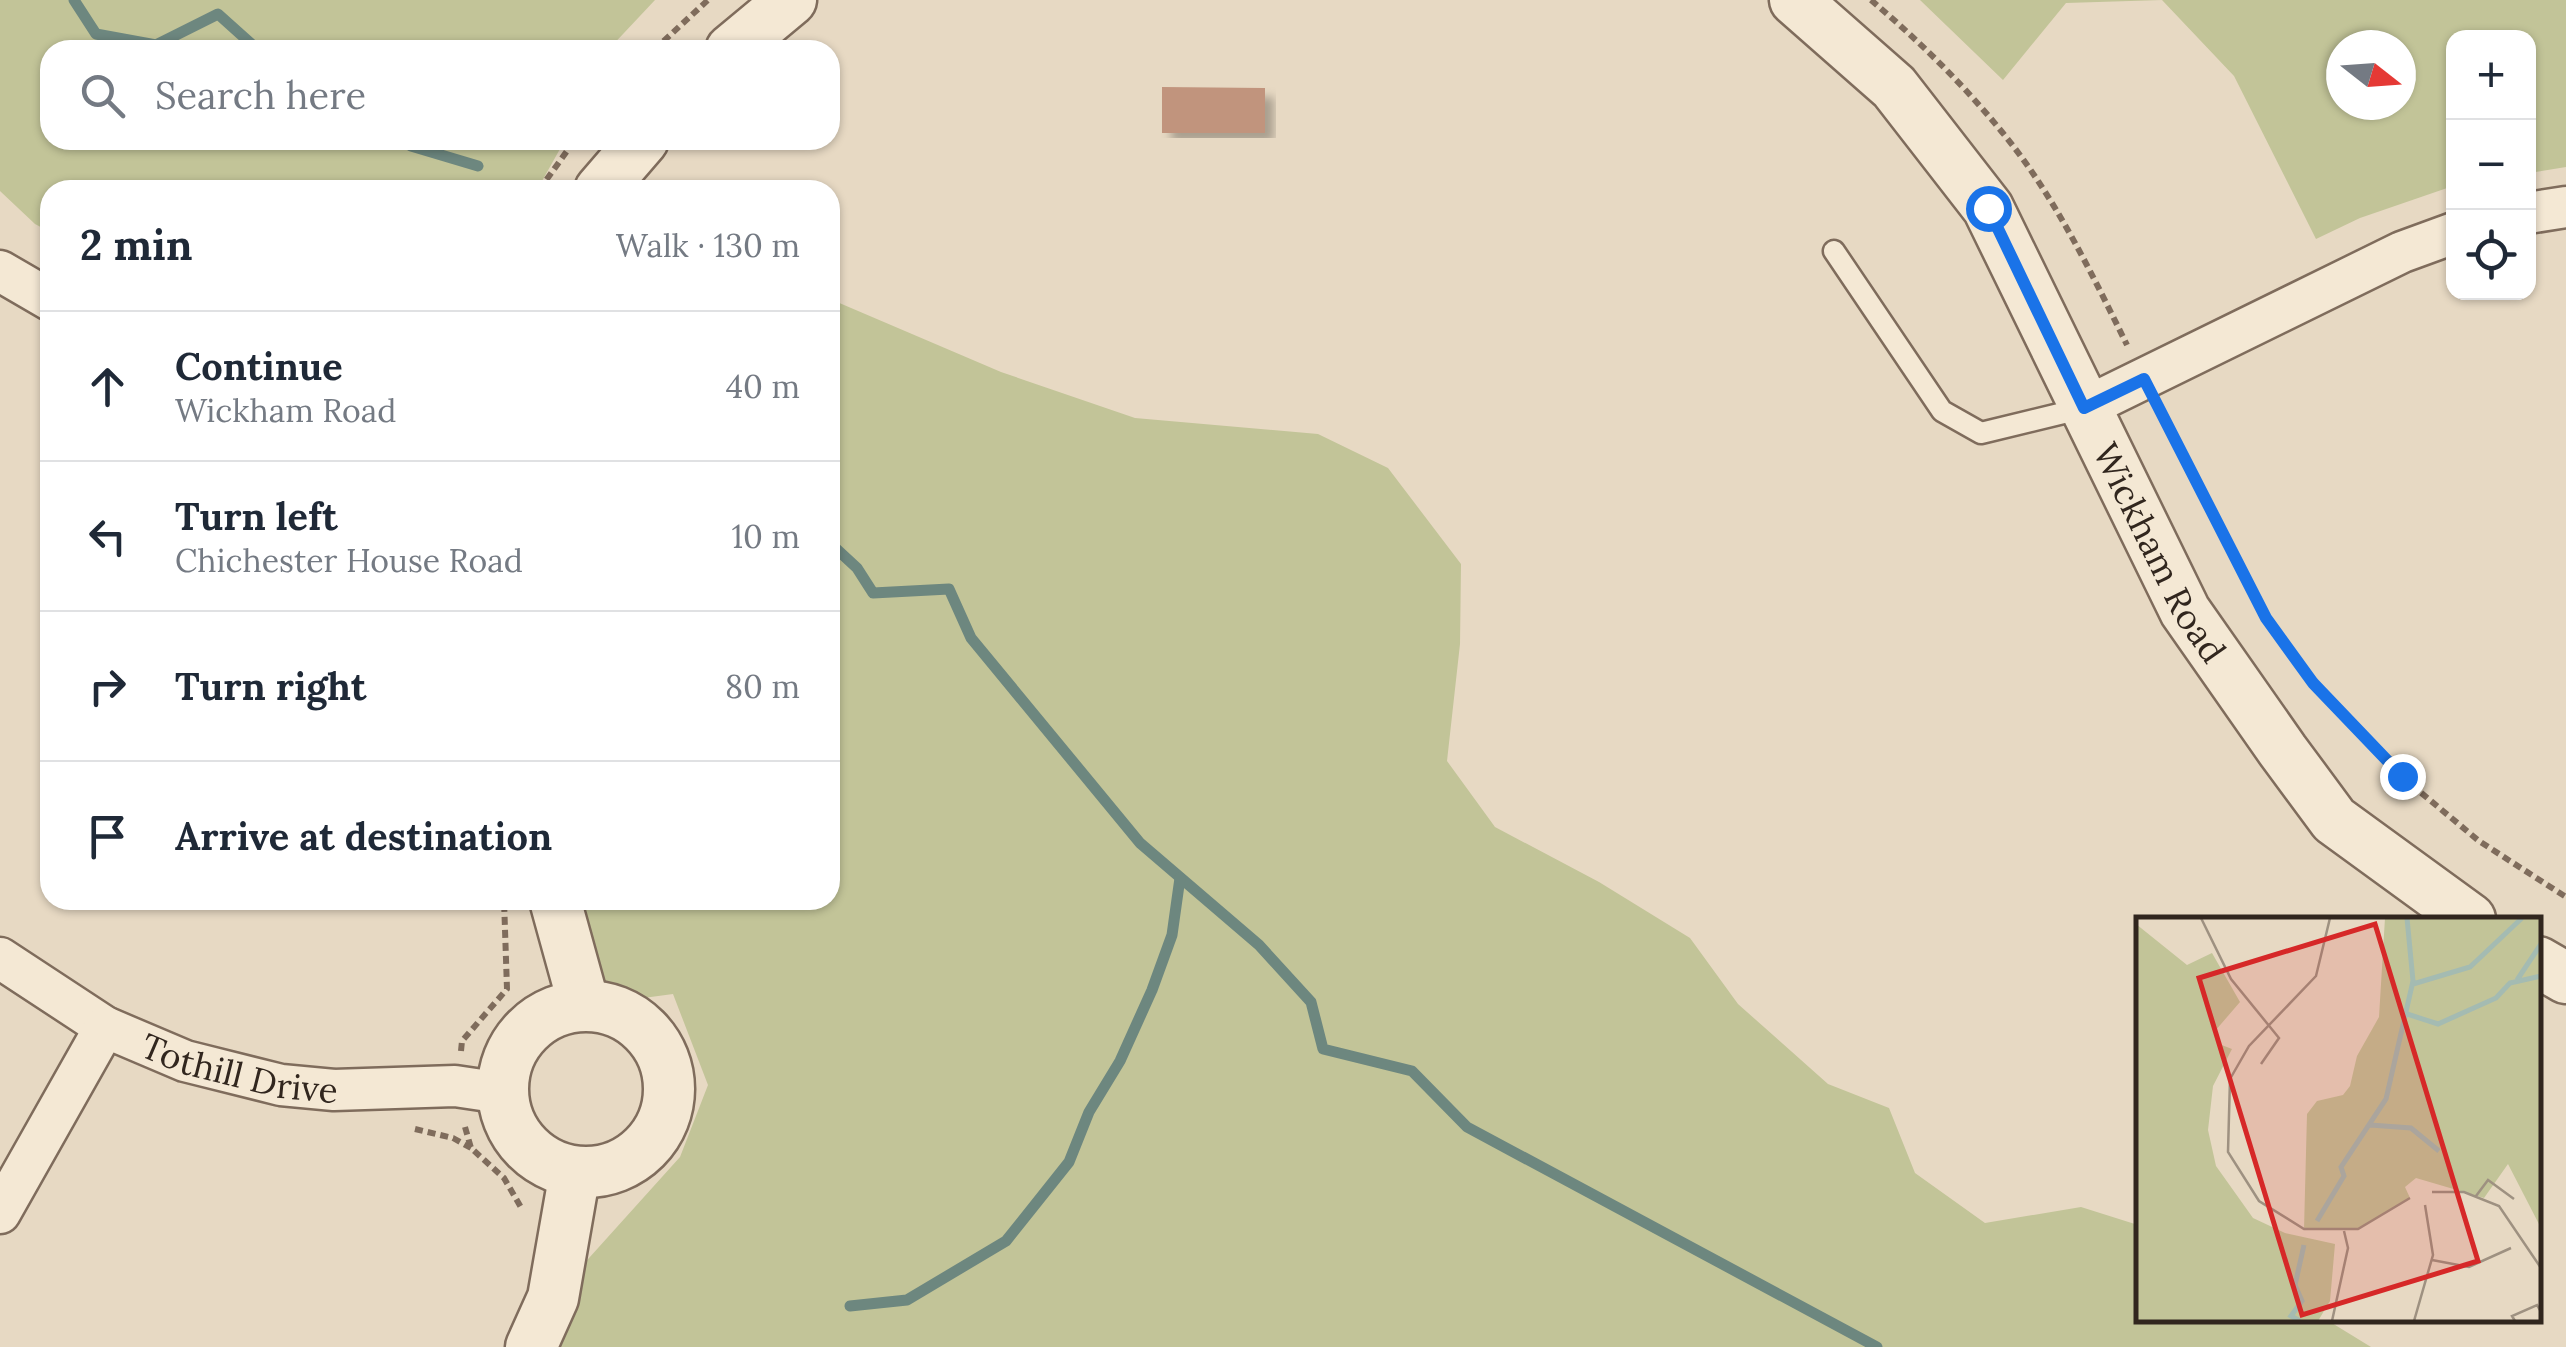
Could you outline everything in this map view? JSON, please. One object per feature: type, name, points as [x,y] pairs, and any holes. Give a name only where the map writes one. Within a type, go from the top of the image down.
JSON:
[{"type":"street","points":[[743,40],[791,0]]},
{"type":"street","name":"Wickham Road","points":[[1795,0],[1894,87],[1988,208],[2185,611],[2334,820],[2466,917]]},
{"type":"street","points":[[609,180],[634,150]]},
{"type":"street","points":[[2536,212],[2566,207]]},
{"type":"street","points":[[2084,408],[2402,252],[2446,236]]},
{"type":"street","points":[[0,271],[40,294]]},
{"type":"street","points":[[557,910],[584,1005]]},
{"type":"street","name":"Tothill Drive","points":[[0,958],[105,1027],[185,1061],[281,1085],[334,1090],[455,1086],[502,1093]]},
{"type":"street","points":[[2541,964],[2566,978]]},
{"type":"street","points":[[584,1005],[614,1010],[640,1026],[659,1050],[668,1078],[667,1109],[654,1136],[633,1158],[605,1170],[575,1172],[547,1164],[524,1146],[509,1121],[502,1093],[507,1060],[525,1032],[552,1013],[584,1005]]},
{"type":"street","points":[[0,1213],[105,1027]]},
{"type":"street","points":[[531,1347],[554,1298],[575,1172]]},
{"type":"lane","points":[[1834,251],[1942,411],[1981,434],[2084,408]]},
{"type":"path","points":[[665,40],[708,0]]},
{"type":"path","points":[[1871,0],[1928,53],[2004,134],[2075,242],[2266,618],[2313,683],[2402,776],[2479,841],[2566,897]]},
{"type":"path","points":[[546,180],[569,150]]},
{"type":"green space","points":[[0,0],[655,0],[617,40],[40,40],[40,150],[559,150],[543,180],[40,180],[40,227],[0,191]]},
{"type":"green space","points":[[1920,0],[2162,0],[2066,3],[2003,80]]},
{"type":"green space","points":[[2162,0],[2566,0],[2566,167],[2536,172],[2536,30],[2446,30],[2446,188],[2360,218],[2316,239],[2234,76]]},
{"type":"green space","points":[[840,303],[1001,372],[1135,418],[1318,434],[1388,468],[1461,564],[1460,644],[1447,761],[1495,827],[1599,882],[1690,938],[1738,1004],[1828,1084],[1889,1108],[1915,1173],[1985,1223],[2081,1207],[2136,1224],[2136,1322],[2330,1322],[2371,1347],[531,1347],[553,1298],[680,1157],[708,1085],[673,994],[584,1006],[558,910],[840,910]]},
{"type":"building","points":[[1162,87],[1265,88],[1265,133],[1162,133]]},
{"type":"waterway","points":[[74,0],[96,34],[129,40]]},
{"type":"waterway","points":[[166,40],[218,14],[247,40]]},
{"type":"waterway","points":[[424,150],[478,166]]},
{"type":"waterway","points":[[840,552],[857,568],[873,593],[949,589],[971,638],[1140,843],[1259,945],[1311,1002],[1323,1049],[1412,1071],[1467,1127],[1877,1347]]},
{"type":"waterway","points":[[850,1306],[907,1300],[1006,1241],[1069,1162],[1089,1112],[1120,1061],[1152,990],[1172,935],[1180,878]]},
{"type":"route","points":[[1988,208],[2084,408],[2144,379],[2266,618],[2313,683],[2402,776]]}]
